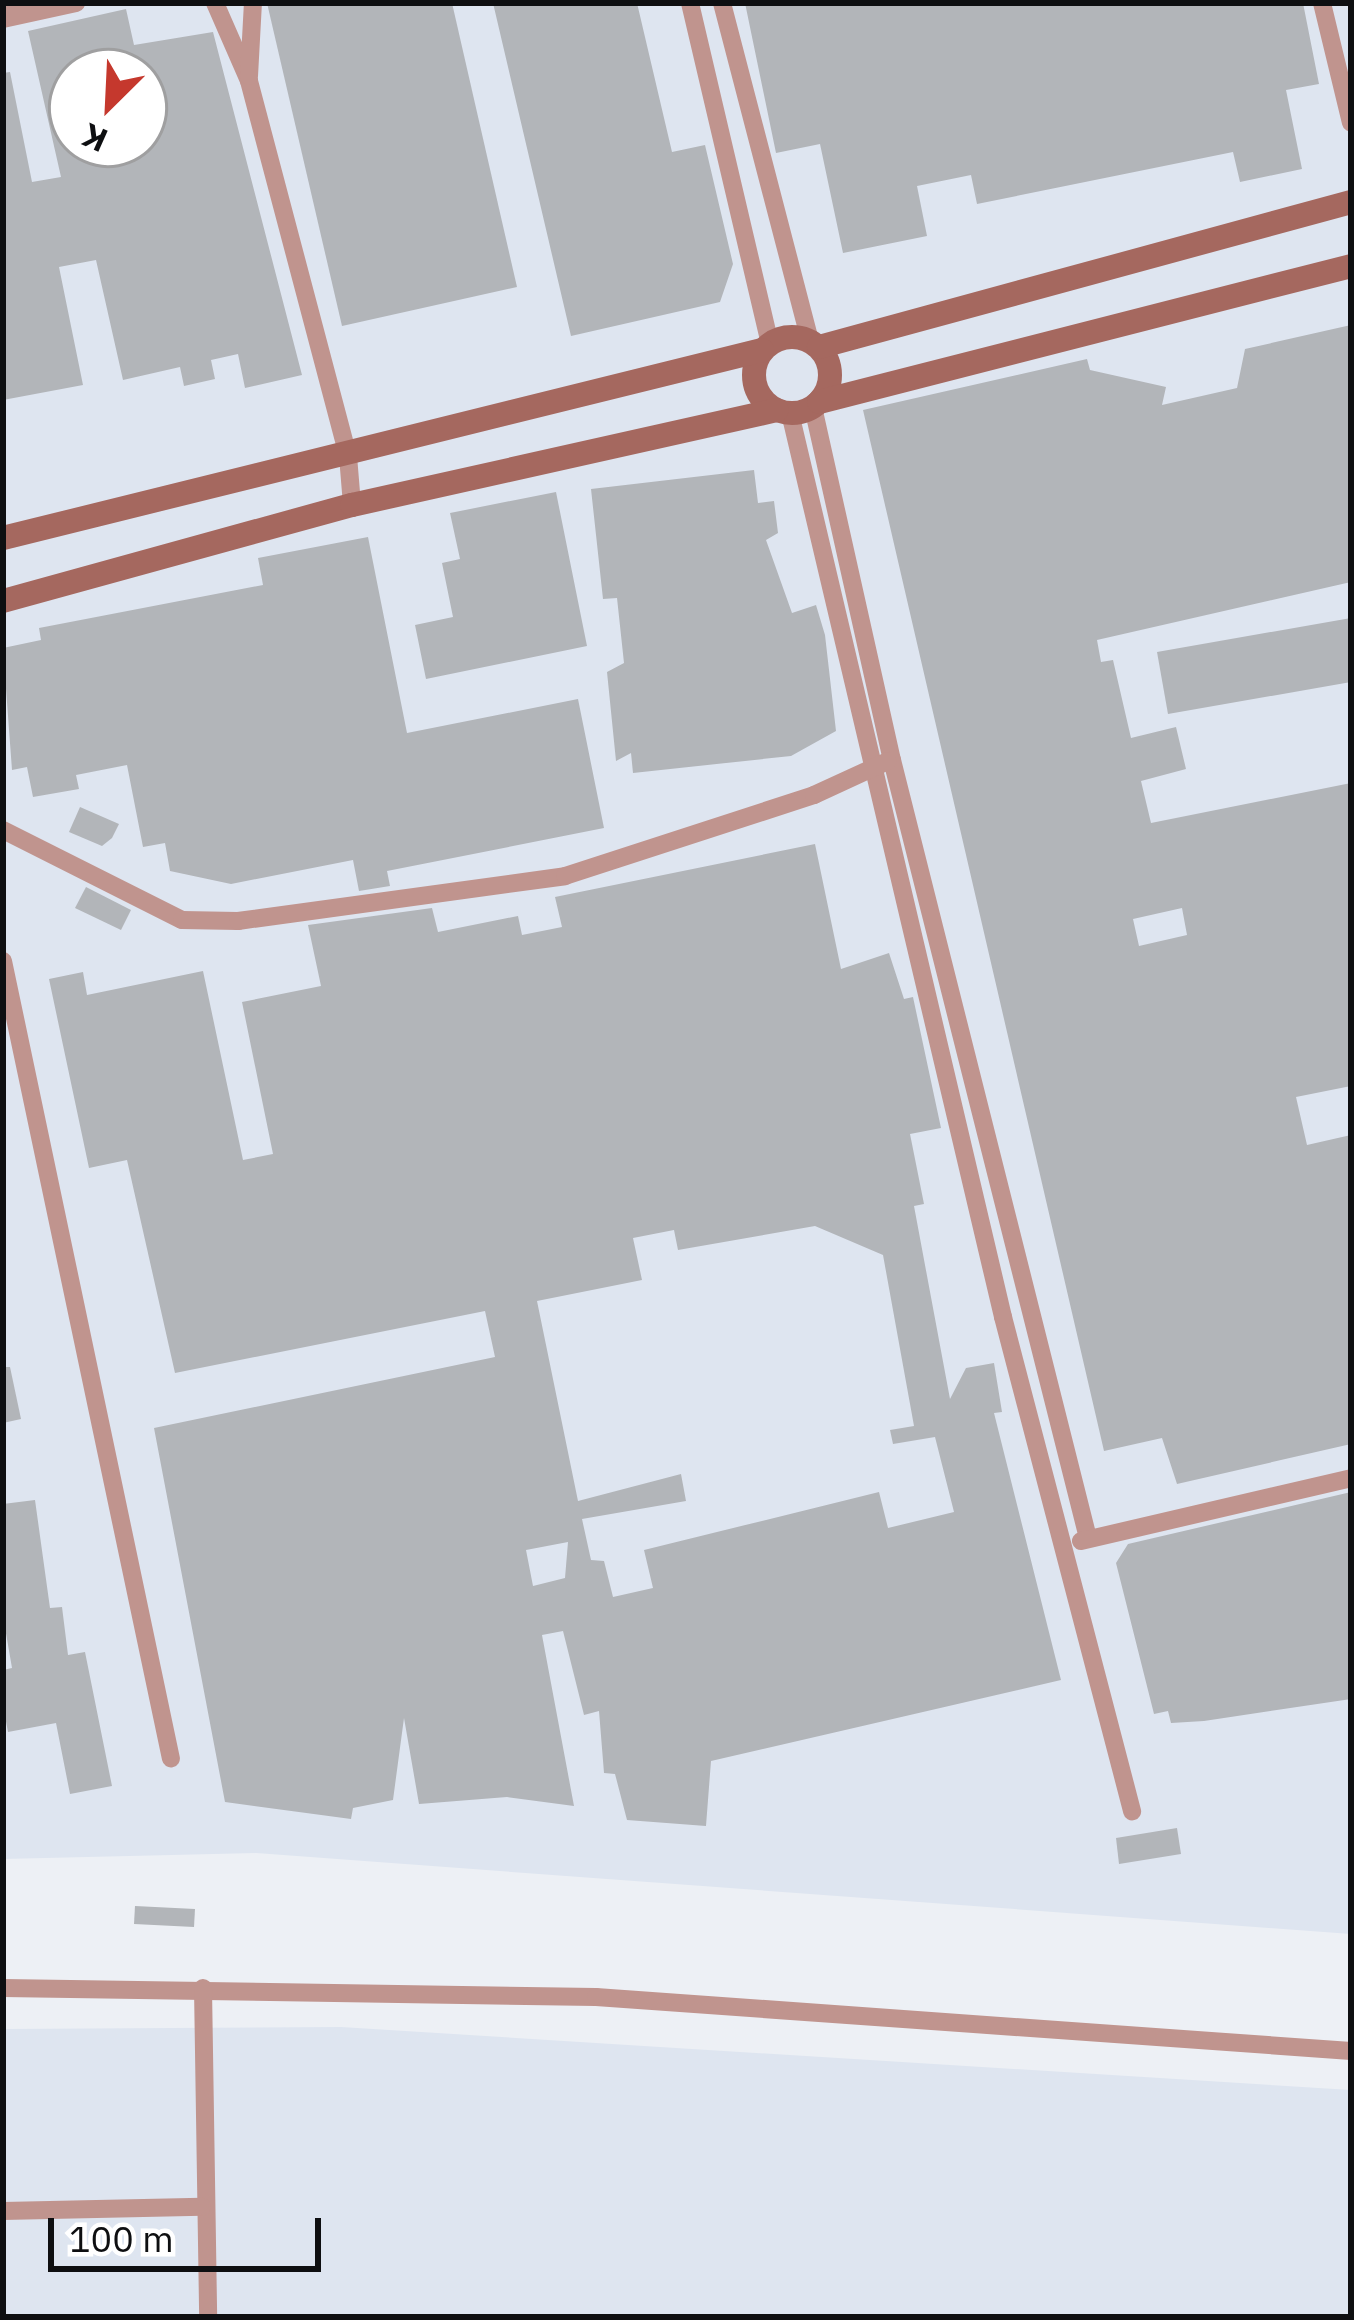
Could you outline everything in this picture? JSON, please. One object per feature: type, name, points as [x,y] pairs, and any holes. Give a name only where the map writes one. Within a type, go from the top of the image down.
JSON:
[{"type":"street","points":[[3,5],[14,3]]},
{"type":"street","points":[[3,19],[76,3]]},
{"type":"street","points":[[215,3],[248,80],[348,456],[352,505]]},
{"type":"street","points":[[248,80],[253,3]]},
{"type":"street","points":[[690,3],[766,347],[754,383],[800,408],[838,491],[884,761],[1088,1538]]},
{"type":"street","points":[[722,3],[814,344],[830,380],[800,408]]},
{"type":"street","points":[[1322,3],[1351,123]]},
{"type":"street","points":[[3,538],[348,456],[766,347],[814,344],[1351,202]]},
{"type":"street","points":[[3,601],[352,505],[800,408],[1351,266]]},
{"type":"street","points":[[800,408],[1062,1547],[1132,1811]]},
{"type":"street","points":[[3,830],[182,920],[238,921],[565,875],[814,795],[884,761]]},
{"type":"street","points":[[3,961],[171,1759]]},
{"type":"street","points":[[1062,1547],[1351,1478]]},
{"type":"street","points":[[3,1988],[596,1997],[1351,2051]]},
{"type":"street","points":[[203,1988],[202,2207],[208,2317]]},
{"type":"street","points":[[3,2211],[202,2207]]},
{"type":"shaded area","points":[[3,3],[1351,3],[1351,1934],[256,1853],[3,1859]]},
{"type":"shaded area","points":[[341,2027],[1351,2090],[1351,2317],[3,2317],[3,2029]]},
{"type":"building","points":[[267,3],[452,3],[517,287],[342,326]]},
{"type":"building","points":[[493,3],[637,3],[672,152],[705,145],[733,264],[720,302],[571,336]]},
{"type":"building","points":[[745,3],[1303,3],[1319,84],[1286,90],[1302,169],[1240,182],[1233,152],[977,204],[971,175],[917,186],[927,236],[843,253],[820,144],[776,153]]},
{"type":"building","points":[[126,9],[134,45],[213,32],[302,375],[245,388],[238,354],[211,360],[215,379],[184,386],[180,367],[123,380],[96,260],[59,267],[83,385],[3,400],[3,73],[10,72],[32,182],[61,177],[59,168],[168,168],[168,48],[48,48],[48,119],[28,31]]},
{"type":"building","points":[[1351,325],[1351,582],[1097,640],[1101,662],[1113,660],[1131,738],[1176,727],[1186,769],[1141,781],[1151,823],[1351,783],[1351,1086],[1296,1097],[1307,1145],[1351,1135],[1351,1444],[1177,1484],[1162,1438],[1104,1451],[863,410],[1087,359],[1090,370],[1166,387],[1162,405],[1237,388],[1245,349]],"holes":[[[1182,908],[1187,935],[1139,946],[1133,919]]]},
{"type":"building","points":[[754,470],[758,503],[774,501],[778,533],[766,540],[792,613],[816,605],[825,635],[836,731],[791,756],[633,773],[631,753],[616,761],[607,672],[624,663],[617,598],[603,599],[591,489]]},
{"type":"building","points":[[556,492],[587,646],[426,679],[415,625],[453,617],[442,563],[460,559],[450,513]]},
{"type":"building","points":[[368,537],[407,733],[578,699],[604,828],[387,871],[390,886],[359,891],[353,860],[231,884],[170,871],[165,843],[143,847],[127,765],[76,775],[79,789],[33,797],[27,767],[12,770],[3,648],[41,640],[39,628],[263,585],[258,558]]},
{"type":"building","points":[[1351,618],[1351,682],[1168,714],[1157,652]]},
{"type":"building","points":[[80,807],[119,824],[102,846],[69,832]]},
{"type":"building","points":[[815,844],[841,969],[889,953],[904,999],[913,997],[941,1128],[910,1134],[924,1204],[914,1206],[950,1399],[966,1368],[994,1363],[1002,1412],[994,1413],[1061,1680],[711,1761],[706,1826],[627,1820],[615,1774],[604,1773],[599,1711],[584,1715],[563,1631],[542,1635],[574,1806],[507,1797],[419,1804],[404,1718],[393,1800],[353,1808],[351,1819],[225,1802],[154,1428],[495,1357],[485,1311],[175,1373],[127,1160],[89,1168],[49,979],[83,972],[87,995],[203,971],[243,1160],[273,1154],[242,1002],[321,986],[308,925],[432,908],[438,932],[518,916],[522,935],[562,927],[555,897]],"holes":[[[815,1226],[883,1255],[914,1426],[890,1430],[893,1444],[935,1437],[954,1512],[888,1528],[879,1492],[644,1550],[653,1588],[613,1597],[604,1561],[591,1560],[582,1519],[686,1501],[681,1474],[578,1501],[537,1301],[642,1280],[633,1238],[674,1230],[678,1250]],[[568,1542],[565,1578],[533,1586],[526,1550]]]},
{"type":"building","points":[[86,887],[131,910],[121,930],[75,908]]},
{"type":"building","points":[[3,1367],[10,1367],[21,1419],[3,1423]]},
{"type":"building","points":[[1351,1492],[1351,1699],[1204,1721],[1171,1723],[1168,1711],[1154,1714],[1116,1563],[1128,1544]]},
{"type":"building","points":[[35,1500],[50,1608],[62,1607],[68,1655],[85,1652],[112,1786],[70,1794],[56,1723],[8,1732],[3,1670],[12,1668],[3,1616],[3,1504]]},
{"type":"building","points":[[1177,1828],[1181,1854],[1119,1864],[1116,1838]]},
{"type":"building","points":[[135,1906],[195,1909],[194,1927],[134,1924]]}]
